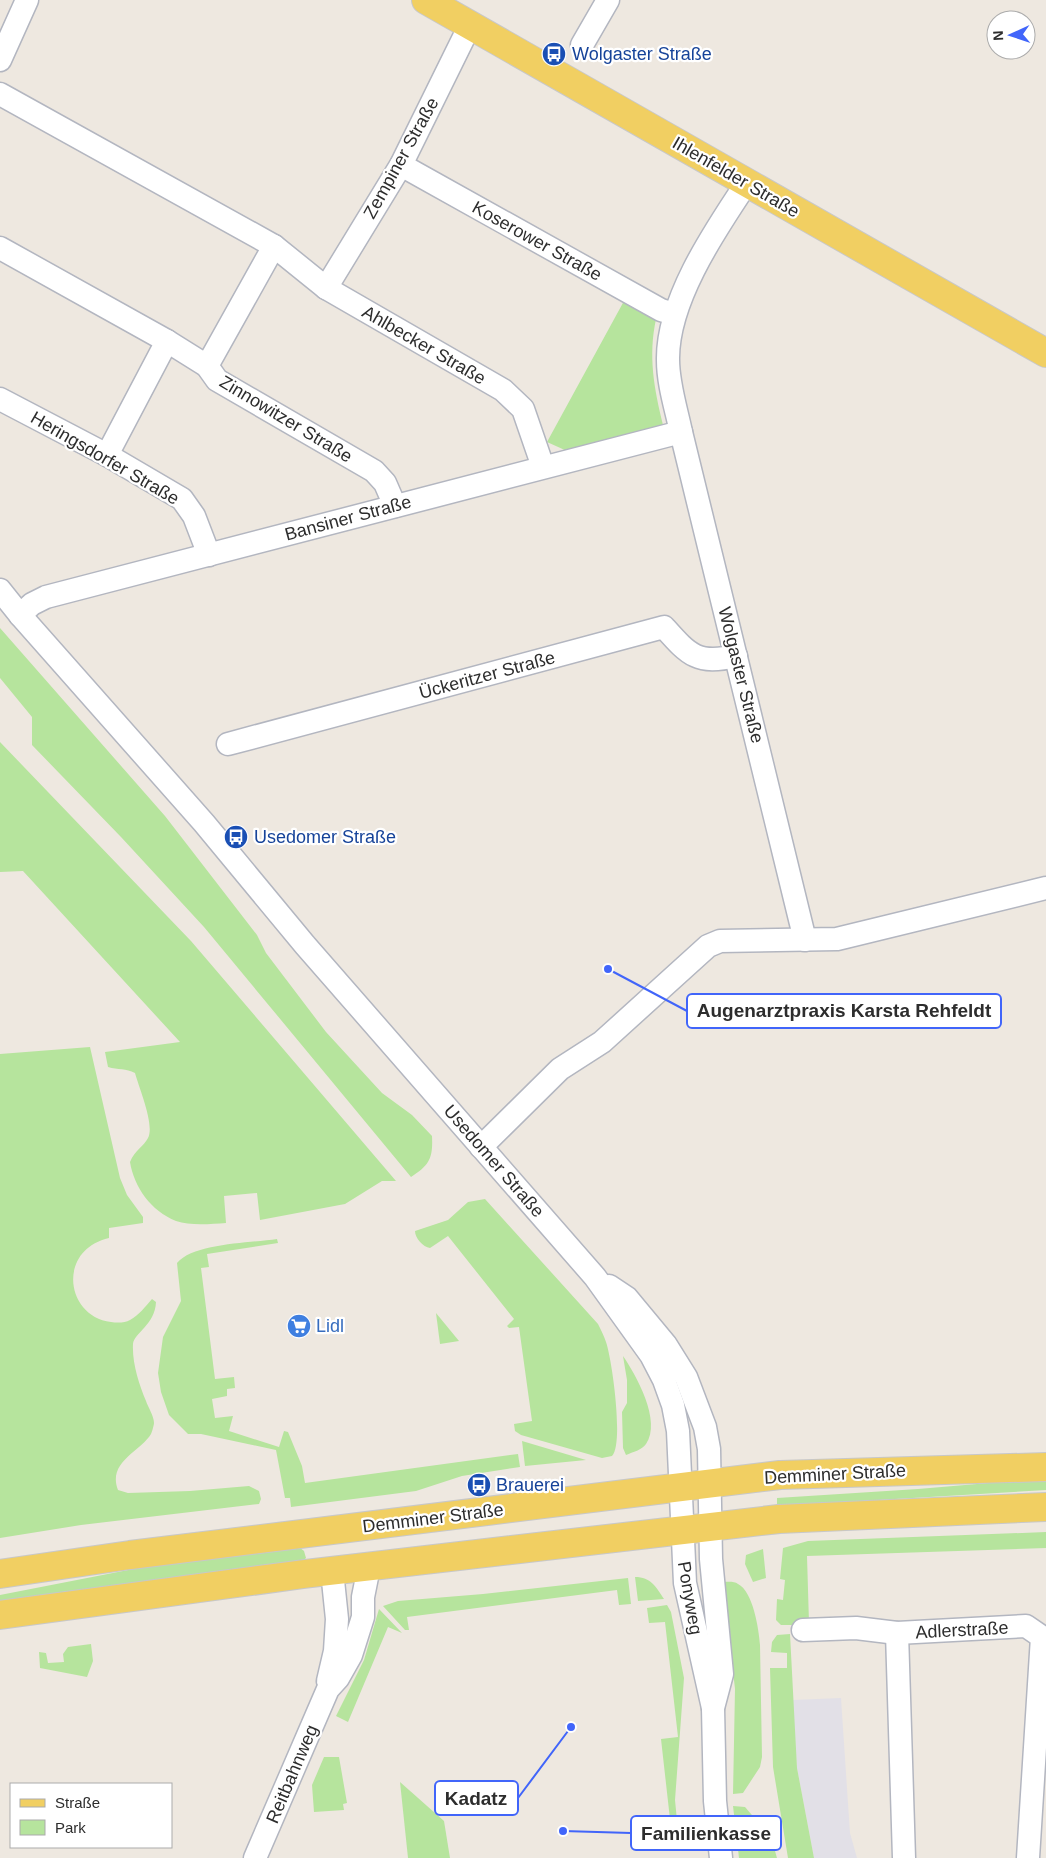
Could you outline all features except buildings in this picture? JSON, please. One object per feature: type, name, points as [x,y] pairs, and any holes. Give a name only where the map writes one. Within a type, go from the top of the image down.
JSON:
[{"type":"main road","name":"Ihlenfelder Straße","points":[[426,0],[746,184],[1046,353]]},
{"type":"main road","name":"Demminer Straße","points":[[0,1574],[130,1555],[780,1475],[1046,1467]]},
{"type":"main road","points":[[0,1615],[332,1571],[779,1519],[1046,1507]]},
{"type":"main road","points":[[328,1530],[332,1571]]},
{"type":"street","points":[[0,60],[27,0]]},
{"type":"street","points":[[582,45],[608,0]]},
{"type":"street","name":"Zempiner Straße","points":[[326,288],[401,165],[470,26]]},
{"type":"street","name":"Ahlbecker Straße","points":[[0,94],[274,246],[326,288],[503,390],[523,409],[530,424],[543,467]]},
{"type":"street","name":"Koserower Straße","points":[[401,165],[661,310],[674,314]]},
{"type":"street","name":"Wolgaster Straße","points":[[746,184],[727,212],[682,294],[674,314],[669,337],[668,361],[681,432],[805,940]]},
{"type":"street","points":[[207,366],[274,246]]},
{"type":"street","name":"Zinnowitzer Straße","points":[[0,248],[167,341],[207,366],[217,380],[374,471],[385,483],[395,506]]},
{"type":"street","points":[[107,455],[167,341]]},
{"type":"street","name":"Heringsdorfer Straße","points":[[0,399],[107,455],[182,499],[194,516],[209,555]]},
{"type":"street","name":"Bansiner Straße","points":[[20,615],[32,604],[46,598],[681,432]]},
{"type":"street","name":"Usedomer Straße","points":[[0,590],[204,823],[305,945],[596,1277],[650,1355],[664,1380],[673,1405],[678,1431],[681,1487]]},
{"type":"street","name":"Ückeritzer Straße","points":[[228,744],[664,627],[686,651],[697,658],[709,660],[736,656]]},
{"type":"street","points":[[481,1147],[560,1070],[602,1042],[708,946],[720,941],[837,939],[1046,888]]},
{"type":"street","name":"Usedomer Straße","points":[[596,1277],[627,1298],[666,1345],[686,1377],[705,1427],[709,1449],[710,1527]]},
{"type":"street","name":"Ponyweg","points":[[681,1487],[685,1583],[713,1708],[715,1801],[721,1858]]},
{"type":"street","name":"Ponyweg","points":[[710,1527],[711,1559],[722,1674],[713,1708]]},
{"type":"street","name":"Reitbahnweg","points":[[255,1858],[328,1689],[338,1678],[351,1656],[363,1617],[363,1597],[369,1567]]},
{"type":"street","name":"Reitbahnweg","points":[[328,1689],[328,1674],[335,1650],[337,1620],[332,1571]]},
{"type":"street","name":"Adlerstraße","points":[[804,1630],[856,1628],[898,1633],[1026,1626],[1042,1638],[1028,1858]]},
{"type":"street","name":"Adlerstraße","points":[[898,1633],[904,1858]]},
{"type":"shaded area","points":[[841,1698],[850,1833],[857,1858],[814,1858],[797,1768],[792,1700]]},
{"type":"green space","points":[[624,301],[656,319],[652,359],[663,425],[567,451],[547,442]]},
{"type":"green space","points":[[0,628],[165,816],[257,935],[266,953],[326,1032],[382,1093],[412,1115],[432,1136],[432,1150],[429,1160],[417,1173],[411,1177],[204,927],[32,745],[32,717],[0,678]]},
{"type":"green space","points":[[0,742],[191,941],[396,1181],[382,1181],[345,1204],[260,1220],[257,1193],[224,1196],[226,1223],[182,1223],[167,1217],[152,1205],[135,1180],[130,1162],[134,1154],[148,1138],[150,1132],[146,1106],[135,1073],[108,1067],[105,1052],[180,1042],[23,871],[0,872]]},
{"type":"green space","points":[[90,1047],[120,1178],[127,1195],[143,1217],[143,1223],[109,1228],[109,1238],[92,1245],[81,1255],[75,1268],[73,1282],[76,1296],[84,1308],[96,1317],[116,1323],[126,1322],[133,1318],[152,1299],[156,1302],[152,1317],[133,1344],[136,1373],[153,1417],[154,1425],[151,1434],[146,1440],[121,1464],[116,1480],[118,1490],[128,1493],[190,1491],[249,1486],[259,1491],[261,1499],[259,1504],[81,1525],[0,1538],[0,1054]]},
{"type":"green space","points":[[485,1199],[599,1326],[608,1351],[616,1401],[617,1436],[612,1456],[602,1458],[521,1435],[515,1431],[514,1424],[532,1421],[519,1327],[509,1328],[507,1326],[514,1319],[448,1236],[430,1248],[422,1244],[416,1236],[415,1231],[448,1220],[468,1202]]},
{"type":"green space","points":[[277,1239],[278,1243],[207,1254],[209,1267],[201,1268],[215,1379],[234,1377],[235,1388],[227,1389],[227,1396],[212,1399],[215,1418],[233,1416],[229,1431],[279,1447],[284,1431],[288,1432],[302,1466],[305,1483],[518,1454],[520,1467],[462,1476],[416,1491],[291,1507],[290,1498],[285,1498],[276,1450],[201,1434],[188,1434],[169,1415],[161,1392],[158,1373],[163,1337],[181,1301],[177,1263],[185,1256],[196,1251],[224,1245]]},
{"type":"green space","points":[[436,1313],[459,1341],[440,1344]]},
{"type":"green space","points":[[623,1356],[640,1386],[649,1411],[651,1423],[650,1434],[646,1444],[626,1455],[623,1448],[622,1412],[627,1403],[627,1380]]},
{"type":"green space","points":[[522,1441],[586,1460],[525,1466]]},
{"type":"green space","points":[[1046,1478],[1046,1490],[777,1506],[777,1498]]},
{"type":"green space","points":[[1046,1532],[1046,1548],[807,1556],[809,1623],[806,1625],[781,1625],[776,1620],[777,1599],[783,1600],[785,1580],[780,1579],[783,1548],[808,1541]]},
{"type":"green space","points":[[299,1547],[304,1551],[306,1558],[303,1561],[221,1571],[0,1604],[0,1595],[164,1563]]},
{"type":"green space","points":[[763,1549],[766,1578],[753,1582],[745,1564],[746,1555]]},
{"type":"green space","points":[[635,1577],[641,1577],[649,1581],[656,1587],[664,1599],[638,1601]]},
{"type":"green space","points":[[628,1578],[631,1604],[619,1605],[617,1590],[407,1617],[409,1630],[405,1630],[383,1606],[398,1601]]},
{"type":"green space","points":[[723,1582],[736,1583],[748,1594],[754,1611],[760,1645],[762,1757],[760,1767],[743,1793],[733,1794],[735,1689]]},
{"type":"green space","points":[[667,1605],[671,1612],[684,1678],[675,1800],[679,1841],[672,1837],[661,1739],[678,1737],[665,1622],[649,1623],[647,1608]]},
{"type":"green space","points":[[379,1609],[402,1633],[388,1627],[348,1722],[336,1716],[364,1660]]},
{"type":"green space","points":[[790,1634],[797,1768],[814,1858],[788,1858],[773,1767],[770,1668],[787,1668],[787,1653],[771,1652],[772,1642],[777,1635]]},
{"type":"green space","points":[[91,1644],[93,1661],[87,1677],[40,1668],[39,1652],[46,1653],[48,1663],[64,1662],[63,1654],[68,1647]]},
{"type":"green space","points":[[324,1757],[339,1757],[347,1803],[343,1804],[344,1810],[314,1812],[312,1785]]},
{"type":"green space","points":[[400,1782],[444,1821],[450,1858],[408,1858]]},
{"type":"green space","points":[[733,1806],[745,1807],[771,1837],[777,1858],[739,1858]]},
{"type":"place","name":"Wolgaster Straße","points":[[554,54]]},
{"type":"place","name":"Usedomer Straße","points":[[236,837]]},
{"type":"place","name":"Augenarztpraxis Karsta Rehfeldt","points":[[608,969]]},
{"type":"place","name":"Lidl","points":[[299,1326]]},
{"type":"place","name":"Brauerei","points":[[479,1485]]},
{"type":"place","name":"Kadatz","points":[[571,1727]]},
{"type":"place","name":"Familienkasse","points":[[563,1831]]}]
